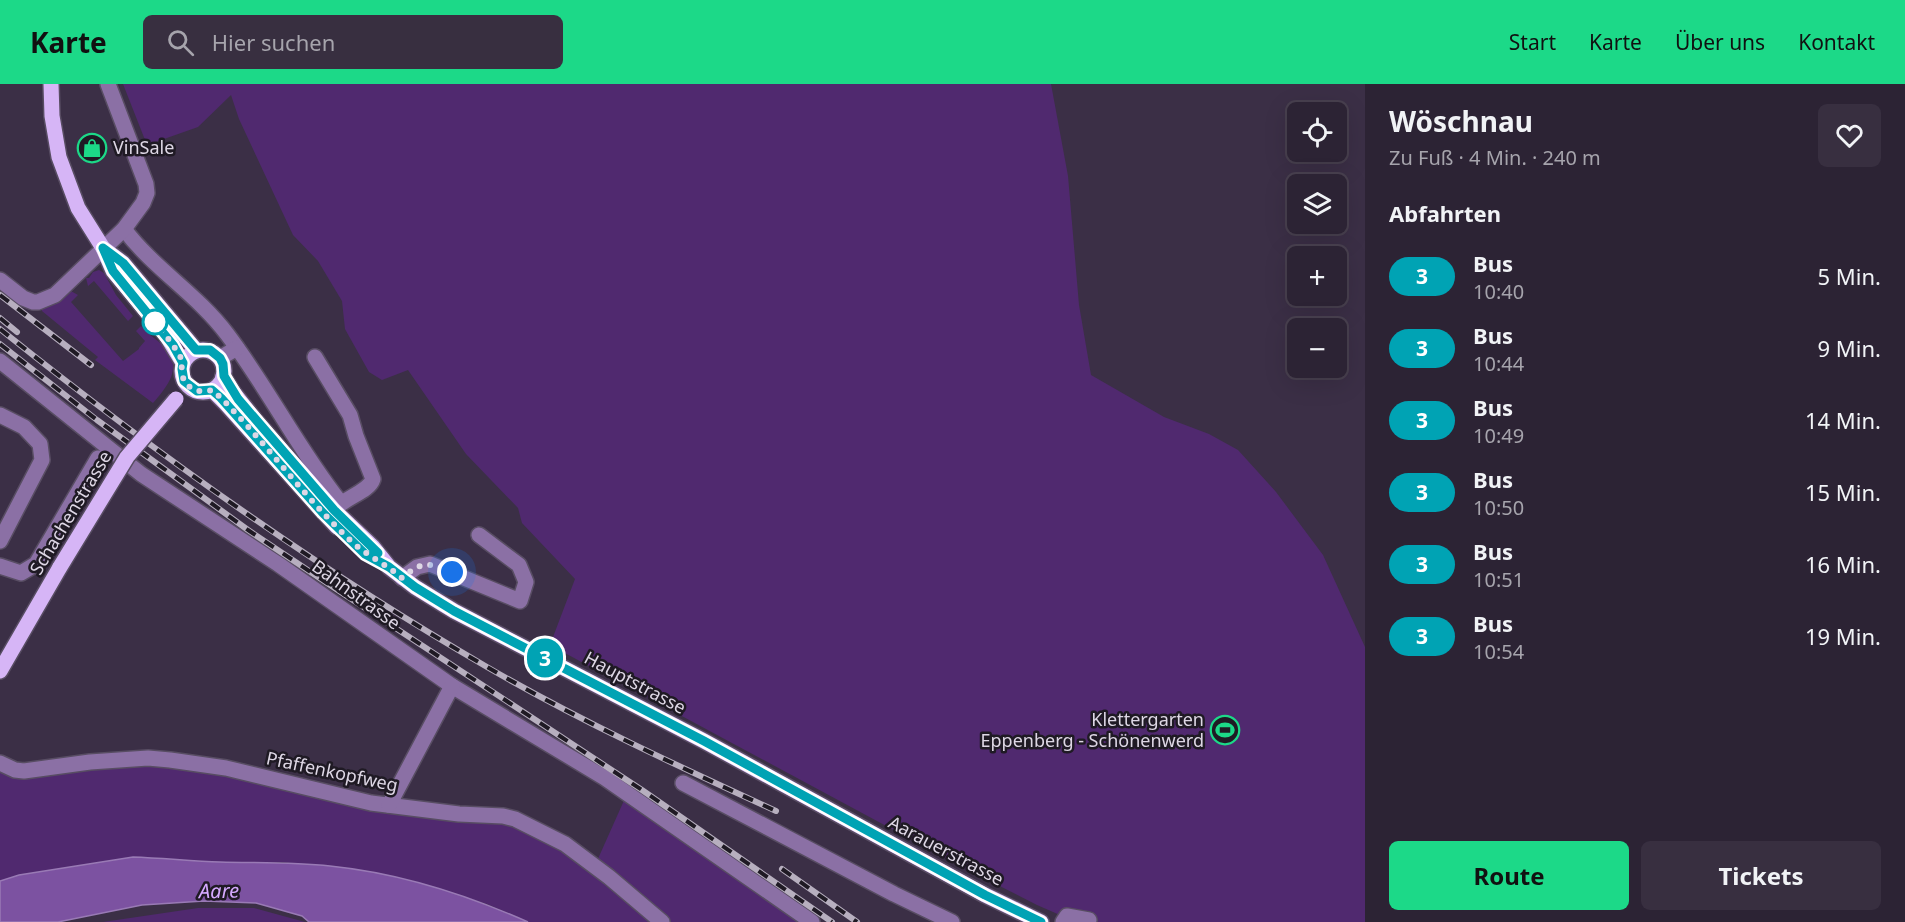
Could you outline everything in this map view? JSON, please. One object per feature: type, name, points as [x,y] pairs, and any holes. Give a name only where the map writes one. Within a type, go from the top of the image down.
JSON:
[{"type":"main road","points":[[51,84],[55,138],[65,175],[83,217],[103,248],[113,271],[170,340],[183,363]]},
{"type":"main road","points":[[103,248],[123,263],[196,350]]},
{"type":"main road","points":[[196,350],[210,350],[220,358],[224,376],[212,390],[197,391],[188,386],[182,375],[186,357],[196,350]]},
{"type":"main road","name":"Hauptstrasse","points":[[224,376],[233,392],[256,421],[337,506],[389,567],[402,578],[454,611],[693,735],[834,812]]},
{"type":"main road","name":"Schachenstrasse","points":[[0,671],[127,457],[188,386]]},
{"type":"main road","name":"Hauptstrasse","points":[[212,390],[349,539],[365,554],[389,567]]},
{"type":"main road","name":"Aarauerstrasse","points":[[834,812],[985,895],[1041,922]]},
{"type":"street","points":[[0,280],[23,298],[38,302],[55,295],[124,229],[143,203],[147,194],[146,184],[108,84]]},
{"type":"street","points":[[124,229],[137,247],[189,292],[226,333],[337,506],[372,484],[372,472],[356,436],[350,415],[315,357]]},
{"type":"street","points":[[220,358],[237,348]]},
{"type":"street","name":"Bahnstrasse","points":[[0,361],[141,474],[278,564],[452,686],[605,778],[812,922]]},
{"type":"street","points":[[0,416],[24,427],[40,444],[42,460],[0,541]]},
{"type":"street","points":[[0,566],[21,573],[36,564],[98,458]]},
{"type":"street","points":[[402,578],[417,567],[430,564],[520,601],[526,582],[519,565],[479,535]]},
{"type":"street","points":[[389,805],[452,686]]},
{"type":"street","name":"Pfaffenkopfweg","points":[[0,764],[24,771],[90,762],[148,758],[170,760],[226,768],[371,803],[515,819],[565,844],[609,876],[662,922]]},
{"type":"street","points":[[682,783],[952,922]]},
{"type":"street","points":[[1062,922],[1067,916],[1089,920]]},
{"type":"shaded area","points":[[123,84],[1051,84],[1068,176],[1079,305],[1091,375],[1164,417],[1209,434],[1238,450],[1276,492],[1323,555],[1365,647],[1365,922],[1076,922],[968,870],[550,645],[575,579],[522,523],[518,508],[466,454],[408,370],[382,380],[369,372],[345,329],[342,301],[318,261],[293,235],[239,119],[231,95],[198,127],[147,145]]},
{"type":"shaded area","points":[[99,270],[104,273],[116,295],[133,316],[128,321],[94,281],[88,286],[86,278]]},
{"type":"shaded area","points":[[69,290],[78,295],[71,302],[123,361],[139,349],[145,341],[136,331],[141,326],[166,349],[171,356],[173,371],[167,385],[153,403],[95,360],[98,357],[42,311],[42,308]]},
{"type":"shaded area","points":[[148,758],[371,803],[498,819],[560,846],[657,922],[528,922],[487,904],[413,881],[373,872],[282,862],[220,862],[133,857],[19,875],[0,881],[0,763],[5,767]]},
{"type":"shaded area","points":[[626,796],[805,922],[670,922],[597,861]]},
{"type":"shaded area","points":[[198,908],[254,908],[305,922],[103,922]]},
{"type":"water","name":"Aare","points":[[133,857],[302,864],[356,869],[431,886],[480,902],[528,922],[309,922],[302,916],[256,903],[204,901],[142,905],[58,922],[0,922],[0,881],[19,875]]},
{"type":"railway","points":[[0,295],[91,365]]},
{"type":"railway","points":[[0,318],[17,332]]},
{"type":"railway","points":[[0,329],[177,464],[299,549],[423,629],[558,706],[776,811]]},
{"type":"railway","points":[[0,344],[97,420],[248,530],[642,790],[832,922]]},
{"type":"railway","points":[[782,869],[857,922]]},
{"type":"bus line","name":"3","points":[[378,553],[334,510],[238,399],[224,376],[220,358],[210,350],[196,350],[123,263],[103,248],[113,271],[173,345],[183,363],[182,375],[188,386],[202,392],[212,390],[221,398],[323,513],[365,554],[389,567],[415,587],[454,611],[704,741],[985,895],[1041,922]]},
{"type":"place","name":"VinSale","points":[[92,148]]},
{"type":"place","name":"Klettergarten Eppenberg - Schönenwerd","points":[[1225,730]]},
{"type":"route","points":[[155,322],[173,345],[183,363],[182,375],[188,386],[202,392],[212,390],[221,398],[323,513],[365,554],[389,567],[402,578],[417,567],[430,564],[452,572]]}]
